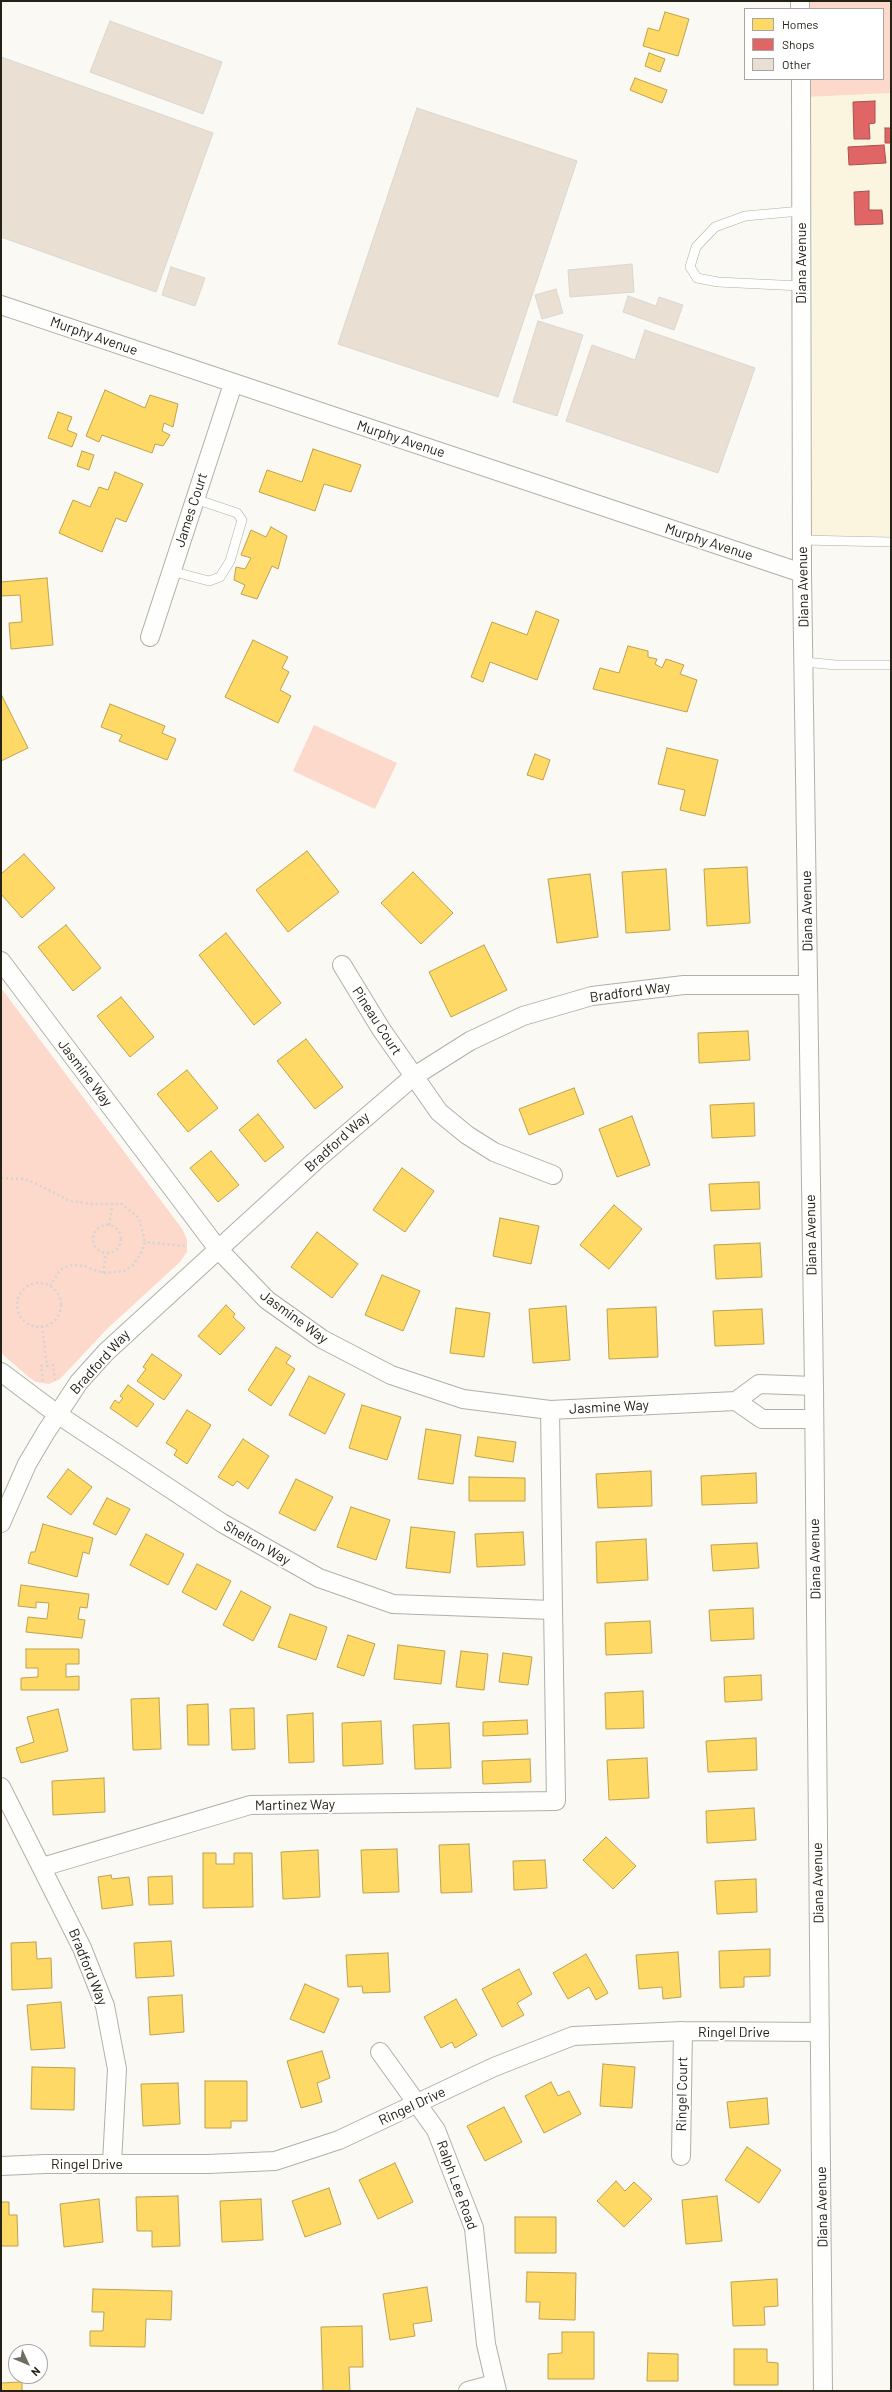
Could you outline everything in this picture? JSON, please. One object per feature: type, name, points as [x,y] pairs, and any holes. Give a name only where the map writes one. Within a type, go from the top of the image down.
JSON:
[{"type":"street","name":"Diana Avenue","points":[[801,80],[802,573],[814,1386],[823,2391]]},
{"type":"street","name":"Murphy Avenue","points":[[1,305],[233,384],[802,573]]},
{"type":"street","name":"James Court","points":[[150,637],[233,384]]},
{"type":"street","name":"Jasmine Way","points":[[1,961],[218,1249],[267,1300],[322,1339],[391,1375],[463,1399],[550,1410],[736,1401]]},
{"type":"street","name":"Pineau Court","points":[[342,965],[413,1077],[439,1112],[467,1135],[494,1152],[553,1175]]},
{"type":"street","name":"Bradford Way","points":[[1,1523],[27,1464],[57,1414],[79,1382],[106,1352],[375,1107],[413,1077],[470,1041],[523,1016],[592,996],[684,985],[808,985]]},
{"type":"street","name":"Shelton Way","points":[[1,1372],[57,1414],[222,1523],[319,1578],[393,1604],[552,1610]]},
{"type":"street","points":[[814,1386],[759,1384],[736,1401],[762,1419],[814,1419]]},
{"type":"street","points":[[550,1410],[552,1610]]},
{"type":"street","name":"Martinez Way","points":[[42,1867],[250,1805],[556,1801],[552,1610]]},
{"type":"street","name":"Bradford Way","points":[[1,1787],[82,1948],[105,2006],[117,2069],[112,2163]]},
{"type":"street","name":"Ringel Drive","points":[[1,2166],[112,2163],[208,2164],[275,2161],[339,2140],[494,2067],[573,2036],[683,2031],[820,2032]]},
{"type":"street","name":"Ringel Court","points":[[681,2156],[683,2031]]},
{"type":"street","name":"Ralph Lee Road","points":[[380,2052],[436,2130],[474,2228],[486,2344],[495,2388]]},
{"type":"street","points":[[468,2391],[495,2388]]},
{"type":"lane","points":[[801,211],[745,216],[715,227],[696,247],[690,267],[698,278],[718,282],[801,286]]},
{"type":"lane","points":[[171,571],[209,581],[220,576],[230,560],[242,520],[237,513],[195,499]]},
{"type":"lane","points":[[802,540],[891,542]]},
{"type":"lane","points":[[804,662],[836,665],[891,665]]},
{"type":"path","points":[[1,1178],[18,1178],[35,1183],[70,1201],[91,1204],[113,1202],[122,1204],[135,1214],[141,1223],[145,1242],[140,1255],[133,1265],[124,1271],[103,1273],[84,1266],[71,1265],[60,1270],[50,1286]]},
{"type":"path","points":[[109,1225],[113,1202]]},
{"type":"path","points":[[109,1225],[116,1229],[121,1240],[114,1250],[106,1253],[96,1247],[94,1236],[98,1229],[109,1225]]},
{"type":"path","points":[[145,1242],[185,1246]]},
{"type":"path","points":[[103,1273],[106,1253]]},
{"type":"path","points":[[40,1283],[50,1286],[58,1293],[61,1308],[54,1321],[42,1326],[33,1326],[21,1318],[18,1312],[18,1298],[21,1292],[33,1284],[40,1283]]},
{"type":"path","points":[[42,1326],[47,1366]]},
{"type":"path","points":[[43,1381],[40,1366],[53,1365],[55,1380]]},
{"type":"shaded area","points":[[808,1],[891,1],[891,93],[806,97],[806,80],[884,80],[884,8],[808,8]]},
{"type":"shaded area","points":[[891,93],[891,547],[812,546],[813,226],[806,97]]},
{"type":"shaded area","points":[[314,725],[397,763],[375,809],[293,771]]},
{"type":"shaded area","points":[[1,988],[183,1230],[187,1240],[187,1252],[180,1262],[108,1328],[60,1379],[49,1384],[36,1382],[1,1353]]},
{"type":"building: Homes","points":[[665,12],[689,19],[678,56],[643,46],[648,28],[659,31]]},
{"type":"building: Homes","points":[[649,53],[665,59],[660,72],[645,66]]},
{"type":"building: Homes","points":[[635,78],[667,90],[662,103],[630,90]]},
{"type":"building: Homes","points":[[105,390],[145,408],[150,395],[178,404],[173,427],[164,423],[162,431],[170,435],[163,446],[155,444],[152,453],[102,435],[99,442],[86,436]]},
{"type":"building: Homes","points":[[58,412],[72,417],[67,430],[77,434],[72,447],[48,438]]},
{"type":"building: Homes","points":[[313,449],[361,465],[351,492],[324,484],[315,511],[259,492],[267,470],[302,482]]},
{"type":"building: Homes","points":[[82,451],[94,455],[89,470],[77,466]]},
{"type":"building: Homes","points":[[115,472],[143,484],[126,522],[116,518],[102,552],[59,533],[73,500],[90,507],[99,487],[108,490]]},
{"type":"building: Homes","points":[[271,527],[287,536],[278,569],[272,566],[257,599],[241,594],[245,585],[234,580],[236,567],[245,569],[251,558],[241,555],[251,530],[266,537]]},
{"type":"building: Homes","points":[[47,578],[53,645],[11,649],[9,623],[22,622],[20,595],[1,596],[1,582]]},
{"type":"building: Homes","points":[[536,611],[559,620],[537,680],[490,662],[483,682],[471,677],[492,622],[527,635]]},
{"type":"building: Homes","points":[[253,640],[288,657],[282,668],[289,672],[280,690],[291,696],[278,723],[225,697]]},
{"type":"building: Homes","points":[[628,646],[648,651],[648,657],[657,659],[655,664],[662,668],[666,659],[684,665],[680,674],[697,680],[687,712],[593,689],[600,668],[619,673]]},
{"type":"building: Homes","points":[[1,694],[28,748],[1,761]]},
{"type":"building: Homes","points":[[110,704],[165,726],[162,733],[176,739],[167,760],[119,741],[122,735],[101,727]]},
{"type":"building: Homes","points":[[667,748],[718,760],[705,816],[680,810],[685,790],[658,784]]},
{"type":"building: Homes","points":[[535,754],[550,760],[543,780],[527,775]]},
{"type":"building: Homes","points":[[307,851],[339,892],[288,932],[256,890]]},
{"type":"building: Homes","points":[[24,854],[55,888],[22,918],[1,894],[1,874]]},
{"type":"building: Homes","points":[[747,867],[750,923],[707,926],[704,869]]},
{"type":"building: Homes","points":[[666,869],[670,930],[626,933],[622,872]]},
{"type":"building: Homes","points":[[413,872],[453,913],[421,944],[381,903]]},
{"type":"building: Homes","points":[[590,874],[598,937],[557,943],[548,879]]},
{"type":"building: Homes","points":[[66,925],[101,968],[73,991],[38,947]]},
{"type":"building: Homes","points":[[226,933],[281,1003],[254,1025],[199,955]]},
{"type":"building: Homes","points":[[484,945],[507,990],[451,1017],[429,972]]},
{"type":"building: Homes","points":[[121,997],[154,1037],[130,1057],[97,1016]]},
{"type":"building: Homes","points":[[748,1031],[750,1060],[699,1063],[698,1033]]},
{"type":"building: Homes","points":[[306,1039],[343,1087],[315,1109],[277,1061]]},
{"type":"building: Homes","points":[[187,1070],[218,1108],[188,1132],[157,1094]]},
{"type":"building: Homes","points":[[574,1088],[584,1114],[529,1135],[519,1109]]},
{"type":"building: Homes","points":[[754,1103],[755,1136],[712,1138],[710,1105]]},
{"type":"building: Homes","points":[[258,1114],[284,1147],[265,1162],[239,1130]]},
{"type":"building: Homes","points":[[632,1116],[650,1165],[617,1177],[599,1129]]},
{"type":"building: Homes","points":[[211,1151],[239,1185],[218,1202],[190,1168]]},
{"type":"building: Homes","points":[[402,1168],[434,1191],[405,1232],[373,1210]]},
{"type":"building: Homes","points":[[759,1182],[760,1209],[711,1211],[709,1184]]},
{"type":"building: Homes","points":[[614,1205],[642,1229],[609,1269],[580,1245]]},
{"type":"building: Homes","points":[[500,1218],[539,1226],[531,1264],[493,1256]]},
{"type":"building: Homes","points":[[317,1232],[358,1264],[332,1298],[291,1267]]},
{"type":"building: Homes","points":[[760,1243],[762,1277],[716,1279],[714,1245]]},
{"type":"building: Homes","points":[[382,1275],[420,1291],[403,1331],[365,1315]]},
{"type":"building: Homes","points":[[226,1305],[235,1314],[233,1317],[245,1328],[220,1355],[198,1336]]},
{"type":"building: Homes","points":[[566,1306],[570,1360],[533,1363],[529,1309]]},
{"type":"building: Homes","points":[[656,1307],[658,1357],[609,1359],[607,1309]]},
{"type":"building: Homes","points":[[456,1308],[490,1313],[484,1357],[450,1353]]},
{"type":"building: Homes","points":[[762,1309],[764,1344],[715,1346],[713,1311]]},
{"type":"building: Homes","points":[[276,1347],[291,1356],[286,1363],[295,1369],[271,1406],[248,1390]]},
{"type":"building: Homes","points":[[152,1354],[182,1375],[164,1400],[137,1381],[146,1369],[143,1367]]},
{"type":"building: Homes","points":[[309,1376],[345,1394],[325,1434],[289,1415]]},
{"type":"building: Homes","points":[[128,1385],[154,1404],[137,1427],[110,1408],[115,1400],[119,1403],[123,1398],[120,1396]]},
{"type":"building: Homes","points":[[362,1405],[401,1417],[387,1460],[349,1448]]},
{"type":"building: Homes","points":[[187,1410],[211,1425],[187,1464],[174,1455],[177,1450],[166,1443]]},
{"type":"building: Homes","points":[[426,1429],[461,1435],[453,1484],[418,1479]]},
{"type":"building: Homes","points":[[478,1437],[516,1442],[513,1462],[475,1456]]},
{"type":"building: Homes","points":[[243,1439],[269,1456],[248,1489],[237,1481],[233,1486],[218,1477]]},
{"type":"building: Homes","points":[[68,1469],[92,1487],[71,1515],[47,1497]]},
{"type":"building: Homes","points":[[651,1471],[652,1506],[598,1508],[596,1474]]},
{"type":"building: Homes","points":[[756,1473],[757,1503],[702,1505],[701,1476]]},
{"type":"building: Homes","points":[[469,1477],[525,1478],[525,1501],[469,1501]]},
{"type":"building: Homes","points":[[296,1479],[333,1497],[315,1531],[279,1513]]},
{"type":"building: Homes","points":[[107,1498],[130,1509],[116,1535],[93,1524]]},
{"type":"building: Homes","points":[[351,1507],[390,1520],[376,1560],[337,1547]]},
{"type":"building: Homes","points":[[43,1524],[93,1538],[89,1554],[83,1552],[77,1577],[28,1563],[31,1552],[35,1552]]},
{"type":"building: Homes","points":[[411,1527],[455,1532],[450,1573],[406,1568]]},
{"type":"building: Homes","points":[[523,1532],[525,1565],[477,1567],[475,1534]]},
{"type":"building: Homes","points":[[146,1534],[184,1554],[168,1585],[130,1565]]},
{"type":"building: Homes","points":[[646,1539],[648,1580],[597,1583],[596,1542]]},
{"type":"building: Homes","points":[[757,1543],[759,1568],[713,1571],[711,1545]]},
{"type":"building: Homes","points":[[197,1564],[231,1581],[216,1610],[182,1592]]},
{"type":"building: Homes","points":[[21,1585],[89,1594],[87,1608],[80,1607],[78,1619],[85,1620],[82,1638],[26,1632],[28,1617],[47,1619],[49,1603],[36,1602],[36,1608],[18,1606]]},
{"type":"building: Homes","points":[[241,1591],[271,1607],[253,1641],[223,1625]]},
{"type":"building: Homes","points":[[753,1608],[754,1639],[711,1641],[709,1610]]},
{"type":"building: Homes","points":[[290,1614],[327,1627],[316,1660],[278,1647]]},
{"type":"building: Homes","points":[[650,1621],[652,1653],[606,1655],[605,1623]]},
{"type":"building: Homes","points":[[348,1635],[375,1644],[364,1676],[337,1667]]},
{"type":"building: Homes","points":[[398,1645],[445,1651],[441,1684],[394,1679]]},
{"type":"building: Homes","points":[[26,1649],[79,1649],[79,1664],[66,1664],[66,1677],[79,1676],[79,1690],[21,1690],[21,1678],[38,1677],[38,1668],[26,1668]]},
{"type":"building: Homes","points":[[461,1651],[488,1654],[484,1690],[456,1687]]},
{"type":"building: Homes","points":[[503,1653],[532,1657],[528,1685],[499,1682]]},
{"type":"building: Homes","points":[[761,1675],[762,1700],[725,1702],[724,1677]]},
{"type":"building: Homes","points":[[643,1691],[644,1728],[606,1729],[605,1693]]},
{"type":"building: Homes","points":[[159,1698],[161,1749],[133,1750],[131,1699]]},
{"type":"building: Homes","points":[[208,1704],[209,1745],[188,1745],[187,1705]]},
{"type":"building: Homes","points":[[254,1708],[255,1749],[232,1750],[230,1709]]},
{"type":"building: Homes","points":[[58,1709],[68,1751],[21,1763],[16,1748],[34,1742],[27,1717]]},
{"type":"building: Homes","points":[[313,1713],[314,1762],[289,1763],[287,1715]]},
{"type":"building: Homes","points":[[527,1720],[528,1734],[483,1736],[483,1722]]},
{"type":"building: Homes","points":[[381,1721],[383,1764],[343,1766],[342,1723]]},
{"type":"building: Homes","points":[[449,1723],[451,1768],[415,1769],[413,1725]]},
{"type":"building: Homes","points":[[756,1738],[757,1770],[708,1772],[706,1741]]},
{"type":"building: Homes","points":[[647,1758],[649,1798],[609,1800],[607,1760]]},
{"type":"building: Homes","points":[[530,1759],[531,1782],[483,1784],[482,1761]]},
{"type":"building: Homes","points":[[104,1778],[105,1812],[53,1815],[52,1781]]},
{"type":"building: Homes","points":[[754,1808],[756,1840],[707,1843],[706,1811]]},
{"type":"building: Homes","points":[[606,1837],[636,1866],[613,1889],[583,1860]]},
{"type":"building: Homes","points":[[469,1844],[472,1892],[441,1893],[439,1845]]},
{"type":"building: Homes","points":[[397,1849],[399,1892],[363,1893],[361,1850]]},
{"type":"building: Homes","points":[[318,1850],[320,1897],[283,1899],[281,1852]]},
{"type":"building: Homes","points":[[203,1853],[216,1853],[216,1864],[234,1864],[234,1853],[252,1853],[253,1907],[203,1908]]},
{"type":"building: Homes","points":[[545,1860],[547,1888],[514,1890],[513,1861]]},
{"type":"building: Homes","points":[[111,1875],[112,1879],[129,1877],[133,1905],[102,1909],[98,1877]]},
{"type":"building: Homes","points":[[172,1876],[173,1904],[149,1905],[148,1877]]},
{"type":"building: Homes","points":[[756,1879],[757,1912],[717,1914],[715,1881]]},
{"type":"building: Homes","points":[[171,1941],[174,1976],[136,1978],[134,1943]]},
{"type":"building: Homes","points":[[36,1942],[37,1959],[51,1958],[52,1988],[12,1990],[11,1943]]},
{"type":"building: Homes","points":[[770,1949],[770,1976],[744,1977],[744,1987],[720,1988],[719,1951]]},
{"type":"building: Homes","points":[[678,1952],[681,1997],[663,1999],[662,1987],[639,1989],[636,1955]]},
{"type":"building: Homes","points":[[388,1953],[390,1992],[363,1993],[362,1986],[348,1987],[346,1955]]},
{"type":"building: Homes","points":[[586,1954],[608,1993],[596,2000],[589,1987],[568,1999],[553,1973]]},
{"type":"building: Homes","points":[[519,1969],[532,1994],[517,2003],[524,2015],[502,2027],[482,1989]]},
{"type":"building: Homes","points":[[305,1984],[339,1999],[324,2033],[290,2019]]},
{"type":"building: Homes","points":[[182,1995],[184,2032],[150,2035],[148,1997]]},
{"type":"building: Homes","points":[[456,1999],[477,2035],[455,2048],[452,2042],[441,2048],[424,2017]]},
{"type":"building: Homes","points":[[61,2002],[65,2048],[31,2050],[27,2005]]},
{"type":"building: Homes","points":[[322,2051],[330,2078],[317,2083],[322,2102],[301,2108],[287,2061]]},
{"type":"building: Homes","points":[[603,2064],[635,2067],[632,2108],[600,2106]]},
{"type":"building: Homes","points":[[32,2067],[75,2068],[74,2110],[31,2109]]},
{"type":"building: Homes","points":[[205,2081],[247,2081],[247,2121],[231,2121],[231,2128],[205,2128]]},
{"type":"building: Homes","points":[[551,2082],[558,2096],[569,2091],[581,2114],[544,2133],[525,2096]]},
{"type":"building: Homes","points":[[178,2083],[180,2124],[143,2126],[141,2084]]},
{"type":"building: Homes","points":[[767,2098],[769,2124],[730,2128],[727,2102]]},
{"type":"building: Homes","points":[[504,2107],[522,2142],[485,2161],[467,2126]]},
{"type":"building: Homes","points":[[747,2147],[781,2170],[759,2203],[725,2180]]},
{"type":"building: Homes","points":[[395,2163],[413,2202],[378,2219],[359,2180]]},
{"type":"building: Homes","points":[[616,2181],[625,2191],[634,2182],[652,2199],[624,2227],[597,2201]]},
{"type":"building: Homes","points":[[329,2188],[341,2224],[305,2237],[292,2201]]},
{"type":"building: Homes","points":[[178,2196],[180,2246],[152,2247],[152,2231],[137,2231],[136,2197]]},
{"type":"building: Homes","points":[[717,2196],[722,2241],[686,2244],[682,2200]]},
{"type":"building: Homes","points":[[99,2199],[103,2242],[64,2247],[60,2204]]},
{"type":"building: Homes","points":[[261,2199],[263,2240],[222,2242],[220,2201]]},
{"type":"building: Homes","points":[[1,2202],[9,2202],[9,2215],[17,2215],[18,2246],[1,2246]]},
{"type":"building: Homes","points":[[515,2217],[556,2217],[556,2253],[515,2253]]},
{"type":"building: Homes","points":[[527,2272],[576,2273],[575,2320],[539,2319],[540,2302],[526,2302]]},
{"type":"building: Homes","points":[[777,2279],[778,2306],[764,2307],[765,2325],[733,2326],[731,2282]]},
{"type":"building: Homes","points":[[427,2287],[432,2321],[413,2324],[415,2336],[390,2340],[383,2294]]},
{"type":"building: Homes","points":[[93,2289],[172,2291],[171,2320],[146,2319],[145,2347],[90,2346],[90,2331],[103,2331],[104,2312],[92,2312]]},
{"type":"building: Homes","points":[[362,2326],[363,2367],[349,2367],[350,2391],[323,2391],[321,2327]]},
{"type":"building: Homes","points":[[562,2332],[594,2332],[594,2379],[548,2379],[548,2354],[562,2353]]},
{"type":"building: Homes","points":[[734,2349],[767,2349],[767,2362],[778,2363],[778,2385],[734,2385]]},
{"type":"building: Homes","points":[[648,2353],[678,2354],[678,2381],[647,2381]]},
{"type":"building: Homes","points":[[1,2383],[22,2384],[22,2391],[1,2391]]},
{"type":"building: Shops","points":[[875,101],[875,123],[869,124],[870,139],[854,139],[853,102]]},
{"type":"building: Shops","points":[[885,128],[891,128],[891,143],[885,143]]},
{"type":"building: Shops","points":[[884,145],[886,163],[849,165],[848,147]]},
{"type":"building: Shops","points":[[869,191],[869,210],[882,210],[883,224],[855,225],[854,192]]},
{"type":"building: Other","points":[[110,21],[222,62],[203,114],[90,72]]},
{"type":"building: Other","points":[[1,57],[213,133],[156,292],[1,237]]},
{"type":"building: Other","points":[[417,108],[577,161],[498,397],[338,344]]},
{"type":"building: Other","points":[[632,264],[634,292],[570,297],[568,270]]},
{"type":"building: Other","points":[[171,267],[205,278],[195,306],[162,295]]},
{"type":"building: Other","points":[[556,289],[563,313],[542,319],[535,295]]},
{"type":"building: Other","points":[[628,296],[656,306],[659,297],[683,305],[674,330],[623,312]]},
{"type":"building: Other","points":[[538,321],[583,335],[557,416],[513,402]]},
{"type":"building: Other","points":[[645,330],[755,368],[718,473],[566,421],[592,345],[635,360]]}]
